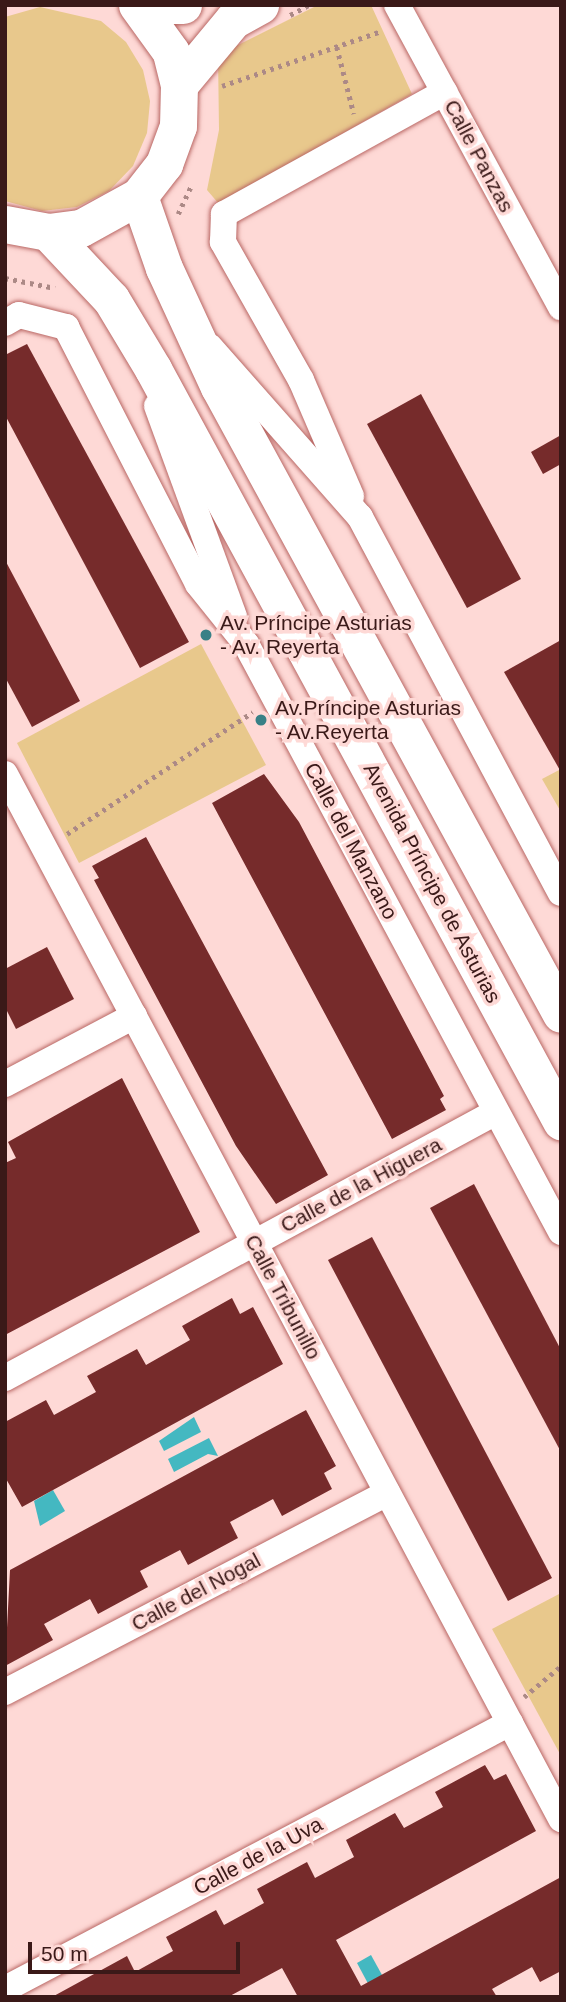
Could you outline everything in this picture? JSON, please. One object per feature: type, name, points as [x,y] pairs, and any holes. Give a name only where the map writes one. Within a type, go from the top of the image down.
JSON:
[{"type":"street","points":[[137,5],[194,88]]},
{"type":"street","points":[[156,5],[183,5]]},
{"type":"street","points":[[5,224],[48,232],[113,216],[139,196],[164,164],[194,88],[233,20],[260,5]]},
{"type":"street","name":"Calle Panzas","points":[[388,14],[445,92],[561,307]]},
{"type":"street","points":[[445,92],[224,214],[223,242],[301,380],[360,517],[561,893]]},
{"type":"street","points":[[139,196],[152,240],[219,387],[561,1014]]},
{"type":"street","name":"Avenida Príncipe de Asturias","points":[[48,232],[120,313],[561,1121]]},
{"type":"street","name":"Avenida Príncipe de Asturias","points":[[120,313],[246,644]]},
{"type":"street","name":"Calle del Manzano","points":[[5,323],[19,315],[65,327],[198,584],[246,644],[561,1232]]},
{"type":"street","points":[[194,328],[360,517]]},
{"type":"street","name":"Calle Tribunillo","points":[[8,786],[45,849],[561,1819]]},
{"type":"street","points":[[5,1084],[134,1016]]},
{"type":"street","name":"Calle de la Higuera","points":[[5,1378],[496,1112]]},
{"type":"street","name":"Calle del Nogal","points":[[5,1692],[387,1493]]},
{"type":"street","name":"Calle de la Uva","points":[[5,1989],[507,1718]]},
{"type":"path","points":[[194,88],[337,47],[383,30],[388,14]]},
{"type":"path","points":[[337,47],[361,138]]},
{"type":"path","points":[[152,240],[183,208],[196,173]]},
{"type":"path","points":[[45,849],[274,698]]},
{"type":"path","points":[[507,1718],[561,1666]]},
{"type":"shaded area","points":[[318,5],[371,5],[412,94],[219,204],[207,190],[219,130],[218,55]]},
{"type":"shaded area","points":[[40,7],[101,21],[126,42],[143,70],[150,101],[147,133],[133,166],[109,191],[77,207],[42,211],[5,201],[5,17]]},
{"type":"shaded area","points":[[201,644],[266,765],[79,863],[17,743]]},
{"type":"shaded area","points":[[561,769],[561,812],[542,779]]},
{"type":"shaded area","points":[[561,1593],[561,1753],[560,1754],[492,1629]]},
{"type":"water","points":[[194,1417],[201,1432],[164,1451],[159,1441]]},
{"type":"water","points":[[209,1438],[218,1456],[208,1454],[174,1472],[168,1459]]},
{"type":"water","points":[[53,1490],[65,1511],[40,1526],[34,1501]]},
{"type":"water","points":[[371,1955],[387,1984],[372,1991],[357,1963]]},
{"type":"building","points":[[27,344],[189,642],[140,668],[5,415],[5,355]]},
{"type":"building","points":[[421,394],[521,579],[467,608],[367,424]]},
{"type":"building","points":[[561,435],[561,464],[543,474],[531,452]]},
{"type":"building","points":[[5,560],[80,701],[32,727],[5,677]]},
{"type":"building","points":[[561,640],[561,772],[504,672]]},
{"type":"building","points":[[264,774],[299,822],[444,1096],[440,1099],[446,1110],[392,1139],[212,803]]},
{"type":"building","points":[[146,837],[328,1175],[276,1204],[236,1146],[94,880],[99,878],[92,866]]},
{"type":"building","points":[[47,947],[74,999],[16,1029],[5,1007],[5,969]]},
{"type":"building","points":[[122,1078],[200,1232],[5,1335],[5,1163],[16,1158],[8,1142]]},
{"type":"building","points":[[474,1184],[561,1350],[561,1452],[430,1208]]},
{"type":"building","points":[[372,1237],[552,1578],[508,1601],[328,1260]]},
{"type":"building","points":[[232,1298],[240,1314],[253,1307],[283,1364],[22,1507],[5,1477],[5,1422],[46,1400],[54,1415],[96,1392],[87,1376],[137,1349],[146,1365],[190,1340],[182,1326]]},
{"type":"building","points":[[306,1410],[336,1466],[324,1473],[332,1489],[282,1516],[273,1499],[230,1522],[238,1538],[188,1565],[180,1550],[140,1571],[148,1587],[98,1614],[90,1599],[44,1624],[53,1640],[5,1666],[10,1570]]},
{"type":"building","points":[[485,1765],[494,1780],[506,1774],[536,1831],[336,1940],[361,1986],[561,1877],[561,1971],[540,1982],[532,1967],[492,1989],[497,1997],[298,1997],[282,1968],[228,1997],[52,1997],[127,1956],[135,1972],[173,1951],[166,1937],[216,1910],[224,1925],[264,1903],[257,1889],[307,1862],[315,1878],[354,1857],[346,1840],[395,1813],[404,1828],[443,1807],[435,1792]]},
{"type":"place","name":"Av. Príncipe Asturias - Av. Reyerta","points":[[206,635]]},
{"type":"place","name":"Av.Príncipe Asturias - Av.Reyerta","points":[[261,720]]}]
